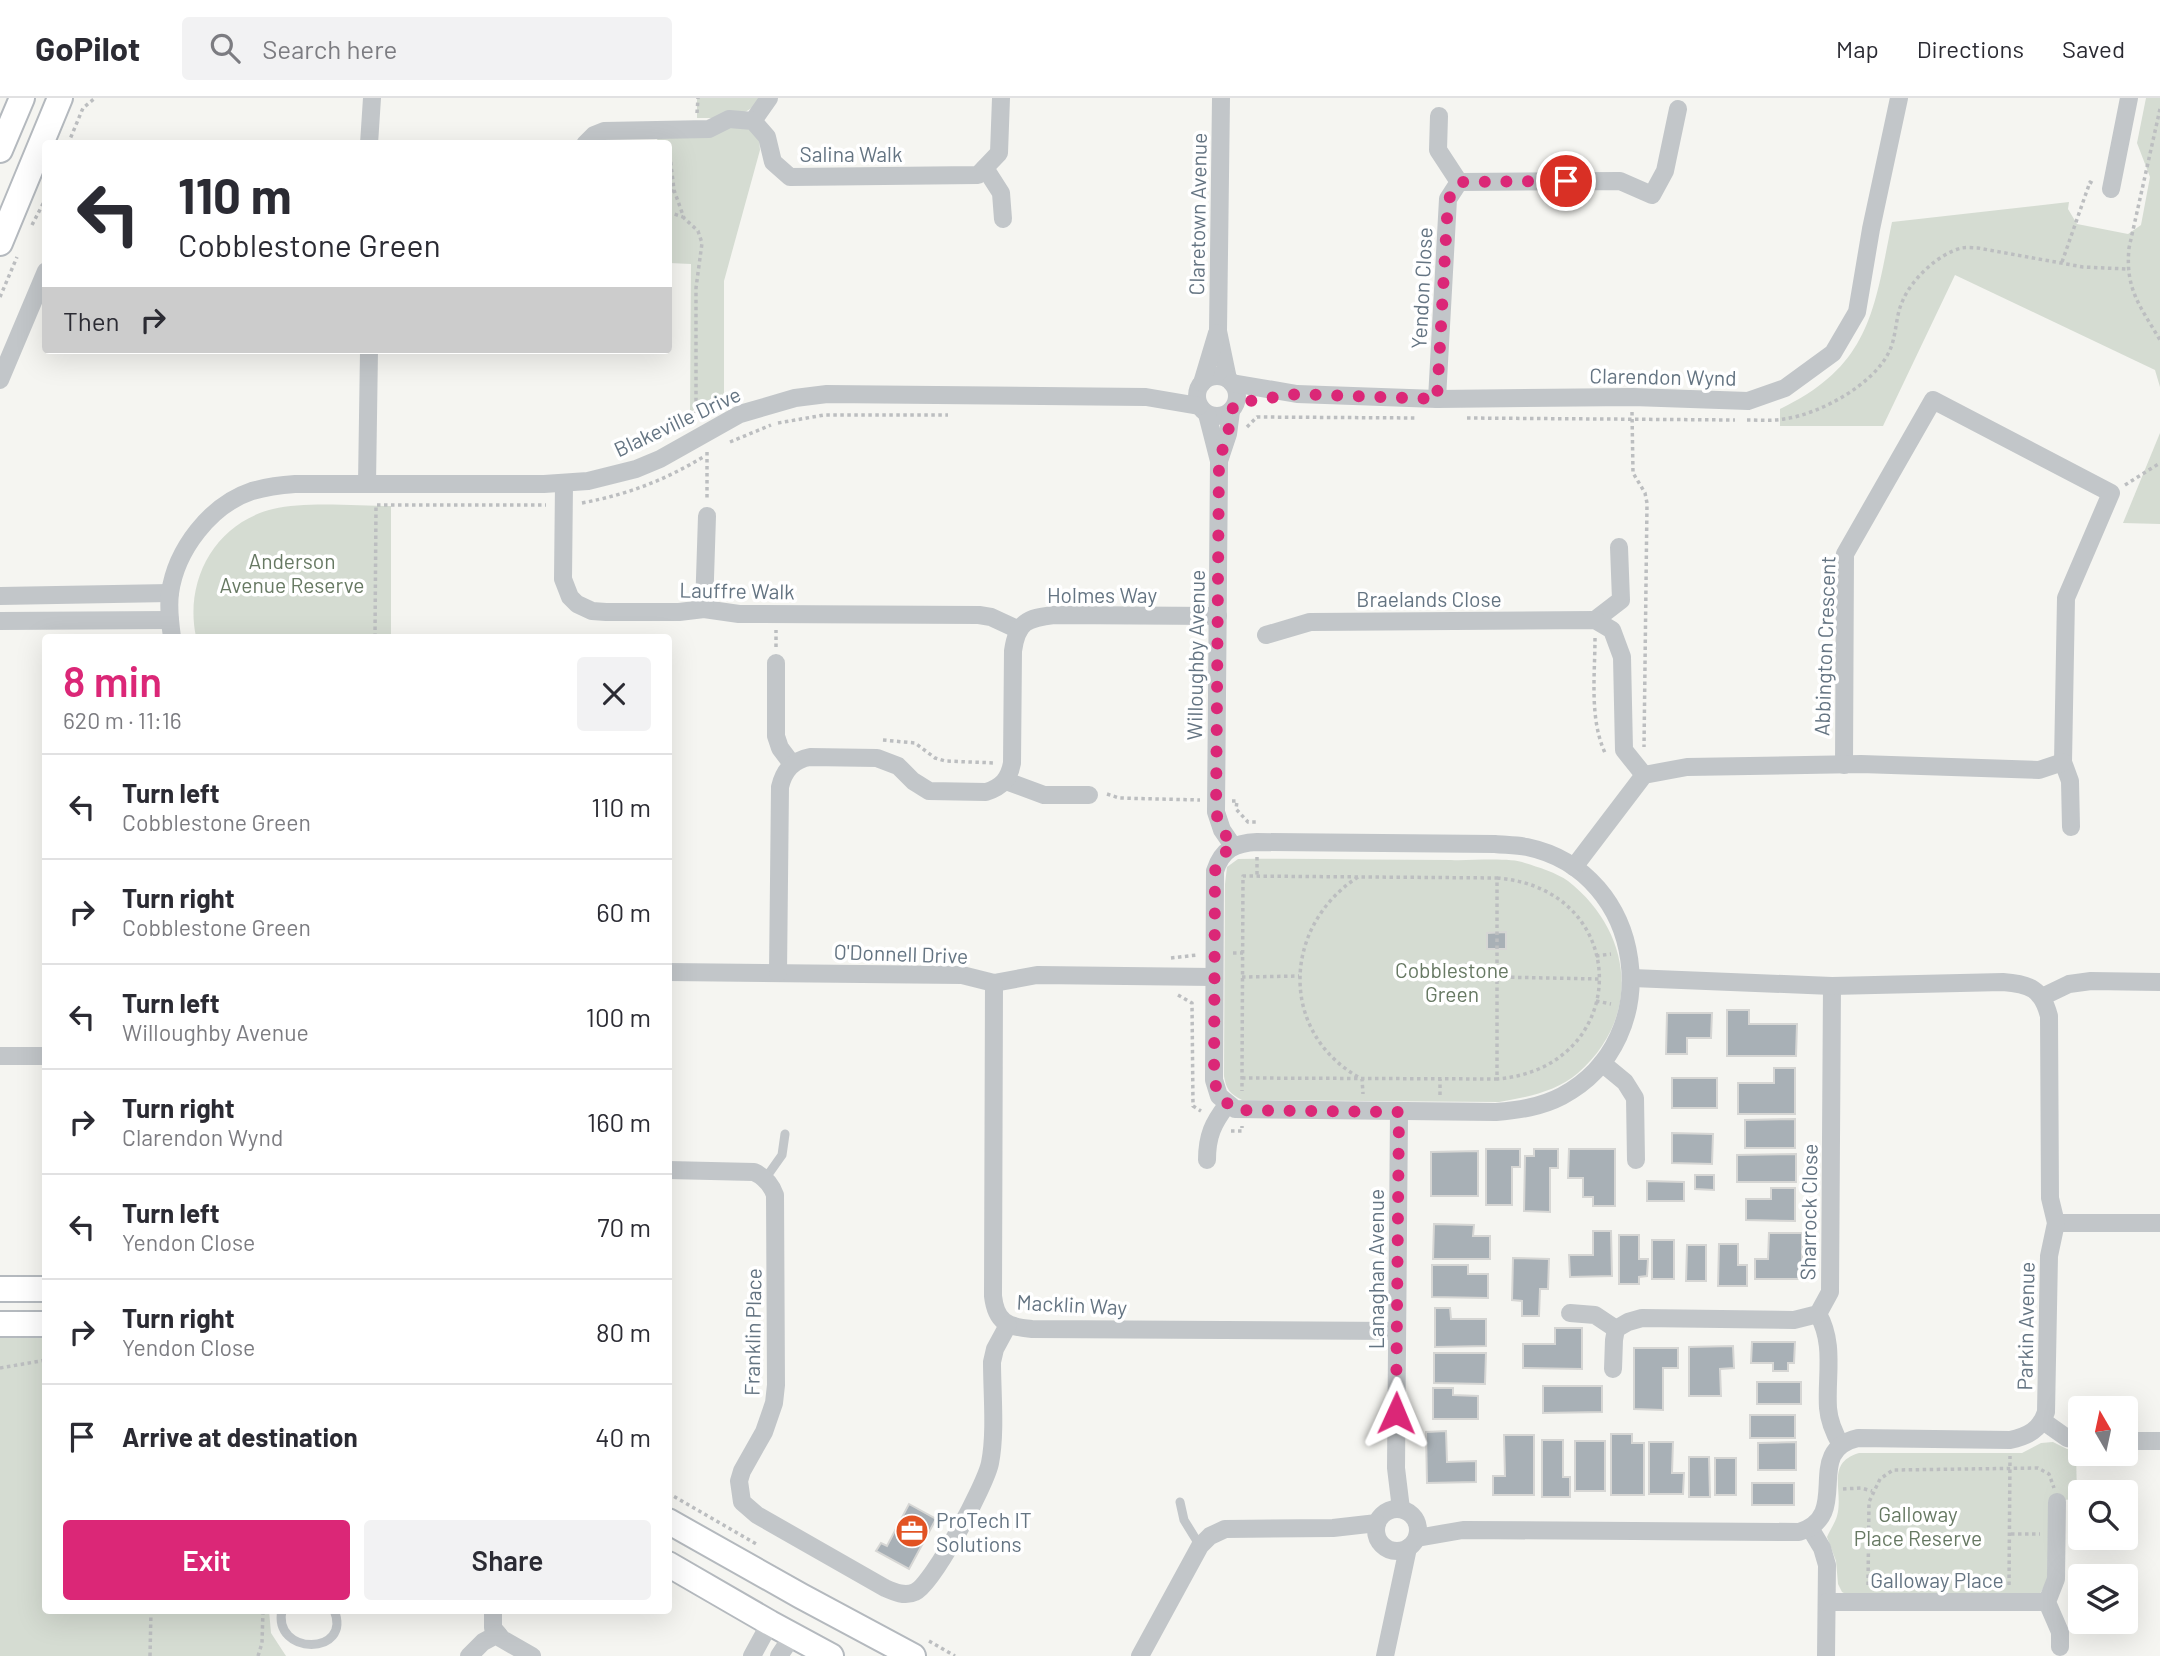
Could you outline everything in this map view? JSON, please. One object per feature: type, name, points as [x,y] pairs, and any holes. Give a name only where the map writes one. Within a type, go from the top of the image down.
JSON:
[{"type":"street","points":[[0,150],[22,98]]},
{"type":"street","points":[[43,140],[60,98]]},
{"type":"street","points":[[369,140],[372,98]]},
{"type":"street","points":[[589,140],[604,131],[709,129],[729,119],[753,121],[769,98]]},
{"type":"street","points":[[1000,98],[999,153],[985,168],[1002,193],[1003,219]]},
{"type":"street","name":"Claretown Avenue","points":[[1201,398],[1218,331],[1222,98]]},
{"type":"street","name":"Clarendon Wynd","points":[[1230,381],[1297,394],[1437,399],[1633,397],[1748,401],[1785,388],[1833,353],[1857,312],[1871,229],[1899,98]]},
{"type":"street","points":[[2111,189],[2129,98]]},
{"type":"street","points":[[1439,116],[1438,150],[1460,182],[1619,181],[1652,195],[1665,171],[1678,109]]},
{"type":"street","name":"Salina Walk","points":[[753,121],[767,137],[773,162],[790,177],[978,175],[985,168]]},
{"type":"street","points":[[0,243],[42,142]]},
{"type":"street","name":"Yendon Close","points":[[1437,399],[1448,200],[1460,182]]},
{"type":"street","points":[[0,380],[42,280]]},
{"type":"street","name":"Claretown Avenue","points":[[1218,331],[1230,381]]},
{"type":"street","points":[[367,484],[368,354]]},
{"type":"street","points":[[1217,376],[1230,381],[1237,392],[1233,407],[1219,417],[1201,398],[1217,376]]},
{"type":"street","name":"Blakeville Drive","points":[[171,614],[176,570],[199,529],[233,499],[274,486],[564,484],[636,469],[660,459],[740,414],[795,398],[827,394],[1201,398]]},
{"type":"street","name":"Clarendon Wynd","points":[[1233,407],[1297,394]]},
{"type":"street","name":"Willoughby Avenue","points":[[1201,398],[1219,460],[1216,813],[1222,830],[1233,846]]},
{"type":"street","name":"Abbington Crescent","points":[[1844,765],[1845,554],[1933,400],[2111,493]]},
{"type":"street","name":"Willoughby Avenue","points":[[1219,460],[1233,407]]},
{"type":"street","name":"Lauffre Walk","points":[[564,484],[563,579],[570,597],[577,604],[592,611],[679,612],[704,609],[739,614],[979,615],[991,617],[1019,630]]},
{"type":"street","points":[[2071,827],[2070,782],[2063,762],[2066,597],[2111,493]]},
{"type":"street","points":[[704,609],[707,516]]},
{"type":"street","points":[[1574,867],[1613,812],[1644,775],[1624,750],[1622,657],[1612,630],[1595,624],[1621,600],[1619,547]]},
{"type":"street","points":[[0,596],[171,614]]},
{"type":"street","points":[[0,621],[171,614]]},
{"type":"street","name":"Holmes Way","points":[[1019,630],[1031,618],[1054,615],[1218,616]]},
{"type":"street","name":"Braelands Close","points":[[1266,635],[1310,622],[1595,624]]},
{"type":"street","points":[[778,973],[780,787],[785,771],[800,759],[810,757],[877,758],[898,766],[921,788],[940,792],[986,792],[995,789],[1006,781],[1012,763],[1013,651],[1019,630]]},
{"type":"street","points":[[776,663],[776,736],[780,748],[792,764]]},
{"type":"street","name":"Abbington Crescent","points":[[1644,775],[1687,767],[1844,765],[2039,770],[2063,762]]},
{"type":"street","points":[[1006,781],[1044,795],[1089,795]]},
{"type":"street","points":[[1257,842],[1495,845],[1527,847],[1574,867],[1601,892],[1613,909],[1629,952],[1632,978],[1628,1008],[1615,1046],[1602,1063],[1564,1095],[1520,1110],[1242,1111],[1227,1105],[1219,1096],[1214,1080],[1215,871],[1224,852],[1233,846],[1257,842]]},
{"type":"street","name":"O'Donnell Drive","points":[[672,972],[962,975],[994,983],[1037,975],[1214,977]]},
{"type":"street","points":[[1632,978],[1832,986],[2003,982],[2030,987],[2042,997],[2069,984],[2091,981],[2160,982]]},
{"type":"street","name":"Macklin Way","points":[[994,983],[993,1296],[999,1317],[1008,1325],[1032,1329],[1397,1332]]},
{"type":"street","name":"Sharrock Close","points":[[1818,1314],[1830,1292],[1832,986]]},
{"type":"street","name":"Parkin Avenue","points":[[1840,1445],[1858,1437],[2010,1440],[2033,1432],[2043,1421],[2046,1412],[2049,1256],[2056,1223],[2050,1198],[2049,1016],[2042,997]]},
{"type":"street","points":[[0,1056],[42,1056]]},
{"type":"street","points":[[1602,1063],[1625,1082],[1635,1098],[1636,1160]]},
{"type":"street","points":[[1207,1160],[1210,1130],[1227,1105]]},
{"type":"street","name":"Lanaghan Avenue","points":[[1385,1656],[1393,1626],[1396,1595],[1399,1112]]},
{"type":"street","points":[[672,1170],[754,1172],[765,1179]]},
{"type":"street","name":"Franklin Place","points":[[765,1179],[771,1185],[776,1205],[776,1385],[770,1418],[742,1471],[738,1491],[742,1502],[757,1515],[885,1588],[904,1594],[914,1593],[937,1566],[988,1474],[992,1441],[992,1362],[995,1349],[1008,1325]]},
{"type":"street","points":[[2056,1223],[2160,1223]]},
{"type":"street","points":[[0,1289],[42,1289]]},
{"type":"street","points":[[1570,1313],[1595,1315],[1616,1329]]},
{"type":"street","points":[[1140,1656],[1200,1546],[1210,1536],[1225,1530],[1333,1528],[1799,1532],[1819,1522],[1824,1514],[1830,1459],[1840,1445],[1828,1410],[1829,1342],[1826,1328],[1818,1314],[1794,1320],[1642,1318],[1616,1329]]},
{"type":"street","points":[[0,1324],[42,1324]]},
{"type":"street","points":[[1613,1369],[1616,1329]]},
{"type":"street","points":[[2043,1421],[2068,1438]]},
{"type":"street","points":[[2138,1441],[2160,1441]]},
{"type":"street","points":[[2057,1502],[2056,1579],[2047,1602],[2060,1632],[2060,1647]]},
{"type":"street","points":[[672,1523],[801,1596],[920,1648]]},
{"type":"street","points":[[1810,1528],[1822,1548],[1827,1565],[1826,1656]]},
{"type":"street","points":[[672,1566],[831,1656]]},
{"type":"street","points":[[752,1656],[770,1623],[801,1596]]},
{"type":"street","points":[[779,1656],[793,1635],[801,1596]]},
{"type":"street","name":"Galloway Place","points":[[1827,1602],[2047,1602]]},
{"type":"street","points":[[493,1614],[493,1628],[502,1639],[532,1656]]},
{"type":"street","points":[[469,1656],[483,1642],[498,1634]]},
{"type":"lane","points":[[765,1179],[782,1156],[785,1134]]},
{"type":"lane","points":[[1180,1502],[1184,1520],[1200,1546]]},
{"type":"lane","points":[[282,1614],[284,1639],[292,1647],[314,1652],[332,1641],[337,1630],[336,1614]]},
{"type":"path","points":[[70,140],[83,108],[96,98]]},
{"type":"path","points":[[2160,109],[2129,248],[2127,269],[2132,288],[2160,340]]},
{"type":"path","points":[[672,176],[684,218]]},
{"type":"path","points":[[2062,262],[2090,183],[2111,189]]},
{"type":"path","points":[[672,214],[684,218],[698,231],[702,243],[696,288],[696,413]]},
{"type":"path","points":[[1631,758],[1644,749],[1647,503],[1632,464],[1633,397]]},
{"type":"path","points":[[375,634],[376,505],[582,503],[655,484],[708,454],[707,516]]},
{"type":"path","points":[[2111,493],[2160,463]]},
{"type":"path","points":[[776,663],[777,614]]},
{"type":"path","points":[[1595,624],[1595,710],[1598,740],[1608,760]]},
{"type":"path","points":[[1257,859],[1257,876]]},
{"type":"path","points":[[1243,876],[1257,876],[1497,878],[1533,884],[1561,899],[1573,910],[1591,938],[1599,979],[1593,1014],[1585,1029],[1563,1056],[1538,1071],[1497,1079],[1242,1078],[1243,876]]},
{"type":"path","points":[[1359,876],[1344,886],[1315,920],[1303,945],[1299,976],[1301,996],[1313,1030],[1333,1058],[1346,1071],[1362,1079]]},
{"type":"path","points":[[1497,878],[1497,1079]]},
{"type":"path","points":[[1242,977],[1299,976]]},
{"type":"path","points":[[1497,977],[1599,979]]},
{"type":"path","points":[[0,1368],[42,1361]]},
{"type":"path","points":[[2009,1602],[2010,1440]]},
{"type":"path","points":[[1868,1601],[1869,1502],[1880,1479],[1893,1470],[2038,1468],[2049,1474],[2057,1502]]},
{"type":"path","points":[[1827,1489],[1861,1488],[1872,1491]]},
{"type":"path","points":[[672,1495],[763,1548]]},
{"type":"path","points":[[2011,1534],[2057,1534]]},
{"type":"path","points":[[150,1656],[152,1614]]},
{"type":"path","points":[[258,1656],[262,1643],[263,1614]]},
{"type":"path","points":[[920,1648],[955,1656]]},
{"type":"green space","points":[[697,98],[761,98],[741,114],[697,118]]},
{"type":"green space","points":[[2146,98],[2160,98],[2160,387],[2155,370],[1955,275],[1883,426],[1780,426],[1780,409],[1810,392],[1833,374],[1863,333],[1880,283],[1892,222],[2069,202],[2068,209],[2077,224],[2128,234],[2141,225],[2150,177],[2137,143]]},
{"type":"green space","points":[[719,127],[748,127],[759,139],[760,150],[724,281],[724,395],[690,412],[691,264],[672,263],[672,140],[657,140]]},
{"type":"green space","points":[[2160,433],[2160,524],[2123,523]]},
{"type":"green space","name":"Anderson Avenue Reserve","points":[[316,505],[391,506],[391,634],[196,634],[193,616],[200,575],[208,557],[220,541],[235,527],[253,516],[273,509]]},
{"type":"green space","name":"Cobblestone Green","points":[[1238,859],[1499,860],[1518,861],[1553,873],[1568,881],[1590,902],[1606,925],[1617,949],[1621,975],[1620,1001],[1613,1027],[1599,1051],[1578,1073],[1551,1089],[1520,1098],[1499,1102],[1242,1100],[1229,1091],[1224,1076],[1225,884],[1227,867]]},
{"type":"green space","points":[[0,1338],[42,1338],[42,1614],[269,1614],[271,1633],[286,1656],[0,1656]]},
{"type":"green space","name":"Galloway Place Reserve","points":[[2053,1442],[2068,1449],[2068,1466],[2076,1466],[2077,1480],[2068,1480],[2068,1500],[2048,1501],[2049,1577],[2039,1596],[1853,1598],[1842,1592],[1838,1584],[1836,1561],[1827,1537],[1839,1507],[1839,1471],[1849,1458],[1859,1453],[2022,1453],[2041,1443]]},
{"type":"building","points":[[1506,932],[1506,949],[1487,949],[1487,933]]},
{"type":"building","points":[[1727,1010],[1749,1010],[1749,1024],[1797,1024],[1796,1056],[1727,1056]]},
{"type":"building","points":[[1667,1013],[1712,1013],[1711,1038],[1687,1038],[1687,1054],[1666,1054]]},
{"type":"building","points":[[1774,1068],[1795,1068],[1795,1114],[1738,1114],[1738,1083],[1774,1083]]},
{"type":"building","points":[[1672,1078],[1717,1078],[1717,1108],[1672,1108]]},
{"type":"building","points":[[1795,1119],[1795,1148],[1745,1148],[1745,1120]]},
{"type":"building","points":[[1672,1133],[1713,1134],[1712,1164],[1672,1163]]},
{"type":"building","points":[[1486,1149],[1520,1149],[1520,1167],[1512,1167],[1512,1205],[1486,1205]]},
{"type":"building","points":[[1534,1149],[1558,1149],[1558,1168],[1550,1168],[1550,1212],[1524,1211],[1525,1156],[1534,1156]]},
{"type":"building","points":[[1569,1149],[1615,1149],[1615,1206],[1593,1206],[1593,1197],[1583,1197],[1583,1178],[1568,1178]]},
{"type":"building","points":[[1478,1151],[1478,1196],[1431,1196],[1431,1152]]},
{"type":"building","points":[[1796,1154],[1796,1182],[1737,1182],[1737,1155]]},
{"type":"building","points":[[1695,1175],[1714,1175],[1714,1190],[1695,1189]]},
{"type":"building","points":[[1647,1181],[1684,1182],[1684,1201],[1647,1201]]},
{"type":"building","points":[[1771,1188],[1795,1188],[1795,1221],[1746,1220],[1746,1199],[1771,1199]]},
{"type":"building","points":[[1434,1224],[1474,1225],[1473,1236],[1490,1236],[1490,1259],[1433,1259]]},
{"type":"building","points":[[1593,1231],[1611,1231],[1612,1276],[1570,1277],[1569,1255],[1593,1255]]},
{"type":"building","points":[[1769,1233],[1802,1233],[1802,1279],[1755,1279],[1755,1259],[1768,1259]]},
{"type":"building","points":[[1619,1235],[1639,1235],[1639,1259],[1648,1259],[1647,1276],[1639,1277],[1639,1284],[1619,1284]]},
{"type":"building","points":[[1652,1240],[1674,1240],[1674,1279],[1652,1279]]},
{"type":"building","points":[[1719,1244],[1738,1244],[1738,1265],[1747,1265],[1747,1286],[1718,1286]]},
{"type":"building","points":[[1687,1245],[1706,1245],[1706,1281],[1686,1281]]},
{"type":"building","points":[[1513,1258],[1549,1259],[1548,1289],[1540,1289],[1539,1316],[1522,1316],[1522,1301],[1512,1300]]},
{"type":"building","points":[[1432,1265],[1468,1265],[1468,1274],[1488,1274],[1488,1298],[1432,1297]]},
{"type":"building","points":[[1435,1308],[1450,1308],[1451,1319],[1486,1319],[1486,1346],[1435,1347]]},
{"type":"building","points":[[1555,1328],[1582,1328],[1582,1369],[1523,1368],[1523,1344],[1555,1344]]},
{"type":"building","points":[[1752,1342],[1795,1342],[1794,1363],[1788,1363],[1788,1371],[1773,1371],[1773,1363],[1751,1363]]},
{"type":"building","points":[[1733,1346],[1734,1368],[1720,1369],[1721,1396],[1689,1396],[1689,1347]]},
{"type":"building","points":[[1634,1348],[1678,1348],[1678,1368],[1663,1368],[1663,1410],[1634,1409]]},
{"type":"building","points":[[1434,1353],[1486,1353],[1485,1384],[1434,1383]]},
{"type":"building","points":[[1757,1382],[1801,1382],[1801,1404],[1757,1404]]},
{"type":"building","points":[[1543,1386],[1602,1386],[1602,1412],[1543,1413]]},
{"type":"building","points":[[1433,1388],[1453,1388],[1453,1395],[1478,1396],[1478,1419],[1433,1419]]},
{"type":"building","points":[[1750,1415],[1795,1415],[1795,1438],[1750,1438]]},
{"type":"building","points":[[1446,1431],[1447,1462],[1476,1461],[1476,1482],[1427,1483],[1426,1432]]},
{"type":"building","points":[[1611,1434],[1632,1434],[1632,1443],[1644,1443],[1644,1495],[1611,1495]]},
{"type":"building","points":[[1504,1435],[1534,1435],[1534,1495],[1493,1495],[1493,1476],[1505,1476]]},
{"type":"building","points":[[1542,1440],[1563,1440],[1563,1477],[1570,1477],[1570,1497],[1542,1497]]},
{"type":"building","points":[[1575,1441],[1605,1441],[1605,1491],[1575,1491]]},
{"type":"building","points":[[1649,1442],[1673,1442],[1672,1473],[1684,1473],[1683,1494],[1649,1494]]},
{"type":"building","points":[[1796,1442],[1796,1470],[1758,1470],[1758,1443]]},
{"type":"building","points":[[1689,1457],[1709,1457],[1710,1497],[1689,1497]]},
{"type":"building","points":[[1715,1458],[1736,1458],[1736,1495],[1715,1495]]},
{"type":"building","points":[[1752,1483],[1794,1483],[1794,1505],[1752,1505]]},
{"type":"building","name":"ProTech IT Solutions","points":[[909,1504],[936,1519],[909,1569],[876,1551],[881,1543],[887,1546]]},
{"type":"place","name":"ProTech IT Solutions","points":[[912,1531]]},
{"type":"route","points":[[1396,1413],[1399,1112],[1235,1110],[1219,1096],[1214,1080],[1215,871],[1224,852],[1233,846],[1222,830],[1216,813],[1219,460],[1228,434],[1231,411],[1236,403],[1297,394],[1437,399],[1448,200],[1460,182],[1566,181]]}]
